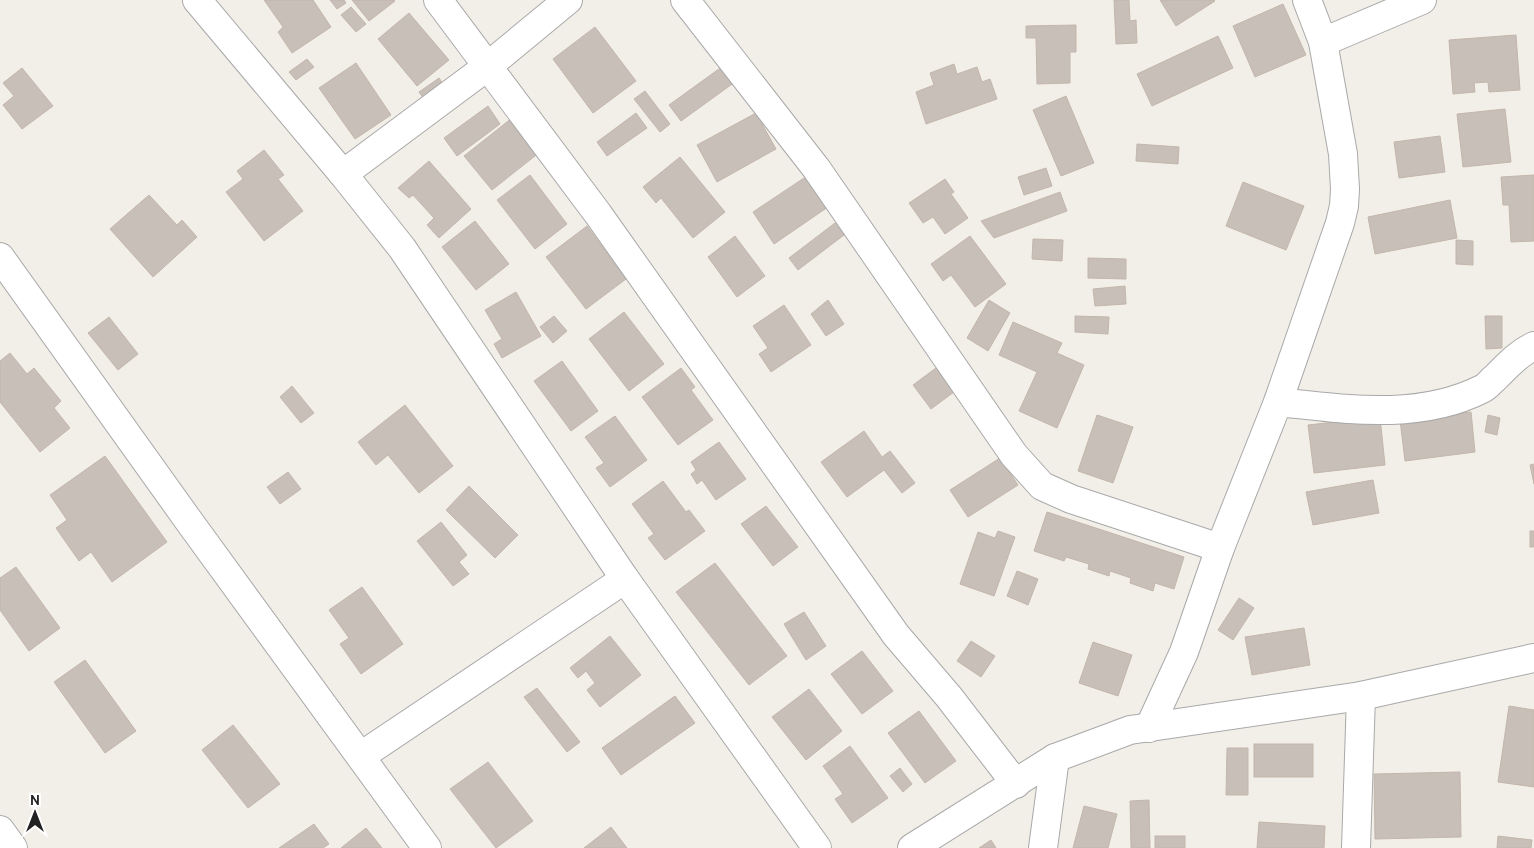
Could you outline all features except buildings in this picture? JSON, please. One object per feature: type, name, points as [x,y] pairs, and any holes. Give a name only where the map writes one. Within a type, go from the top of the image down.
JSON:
[{"type":"street","points":[[197,0],[344,174],[402,248],[625,579],[817,848]]},
{"type":"street","points":[[438,0],[598,214],[896,635],[949,698],[1016,784]]},
{"type":"street","points":[[344,174],[488,66],[568,0]]},
{"type":"street","points":[[686,0],[816,168],[1014,455],[1042,486],[1071,499],[1220,548]]},
{"type":"street","points":[[1149,728],[1184,652],[1220,548],[1278,402],[1340,223],[1344,206],[1343,154],[1322,42],[1307,0]]},
{"type":"street","points":[[1322,42],[1422,0]]},
{"type":"street","points":[[0,257],[426,848]]},
{"type":"street","points":[[1278,402],[1364,411],[1407,410],[1451,401],[1483,389],[1523,351],[1534,346]]},
{"type":"street","points":[[361,756],[625,579]]},
{"type":"street","points":[[912,848],[1055,758],[1130,730],[1361,696],[1534,658]]},
{"type":"street","points":[[1356,848],[1361,696]]},
{"type":"street","points":[[1043,848],[1055,758]]},
{"type":"street","points":[[0,830],[12,848]]}]
